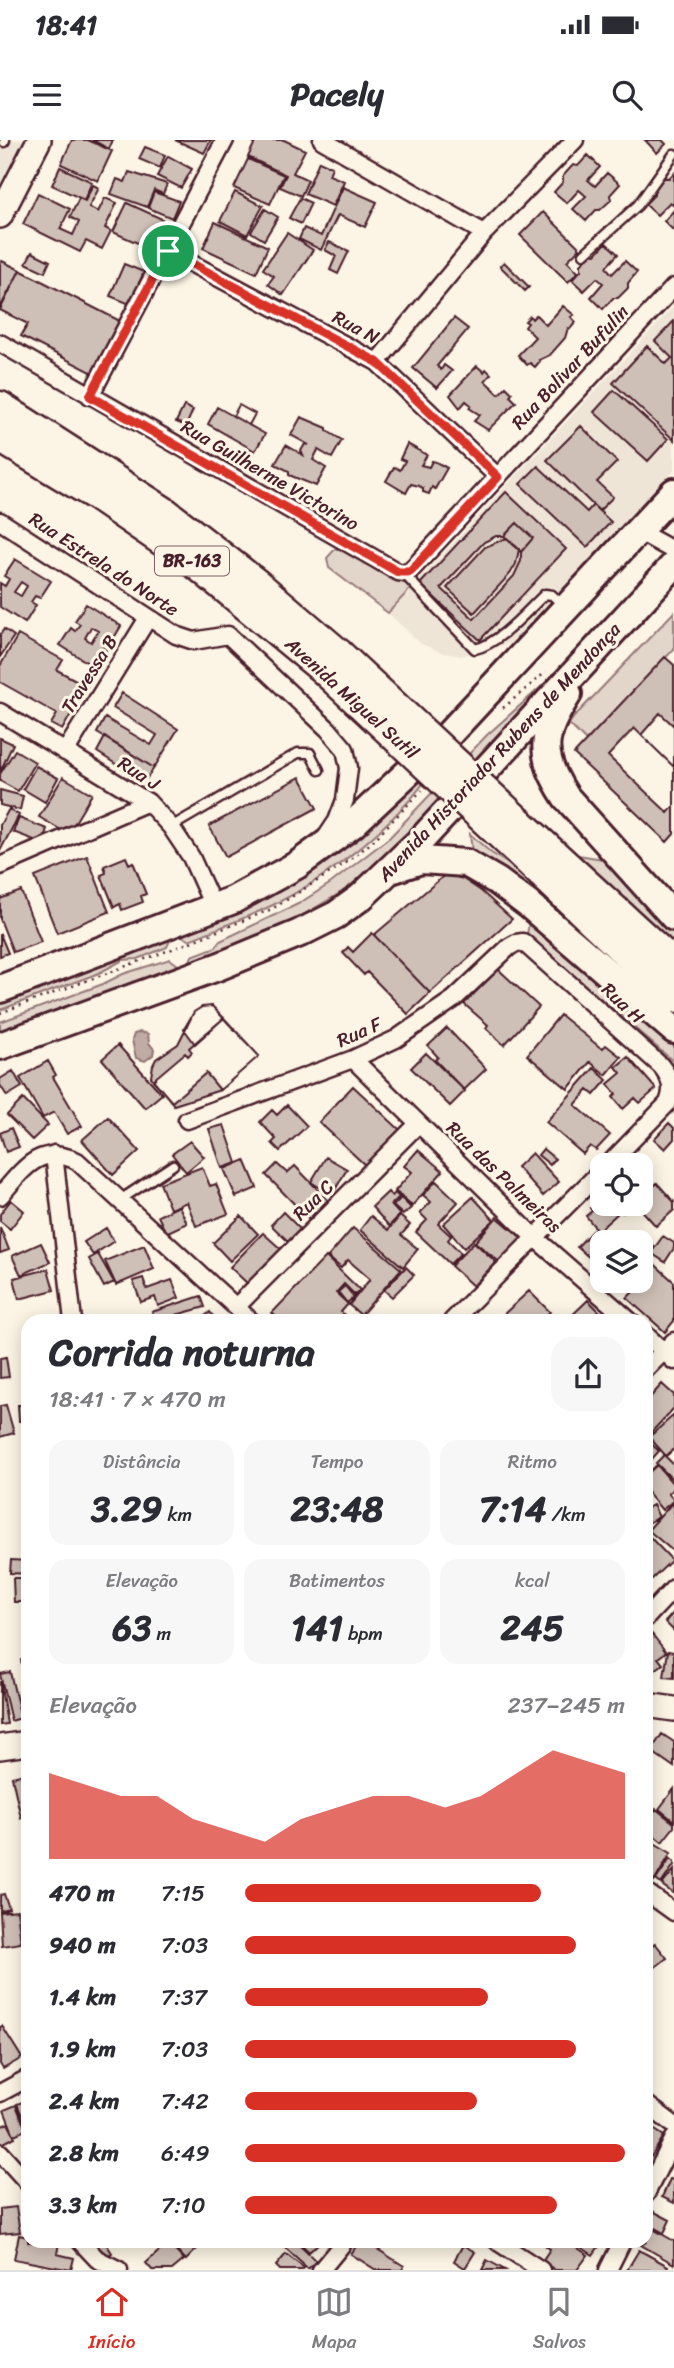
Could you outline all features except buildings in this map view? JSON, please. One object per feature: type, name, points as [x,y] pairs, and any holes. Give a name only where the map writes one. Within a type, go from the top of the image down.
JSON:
[{"type":"highway","name":"Avenida Miguel Sutil","points":[[0,407],[165,513],[256,584],[331,662],[512,831],[674,997]]},
{"type":"highway","name":"Avenida Miguel Sutil","points":[[0,438],[98,496],[196,563],[331,662]]},
{"type":"highway","name":"Avenida Miguel Sutil","points":[[512,831],[674,965]]},
{"type":"main road","points":[[0,989],[233,900],[297,865],[352,825],[423,759],[674,492]]},
{"type":"main road","name":"Avenida Historiador Rubens de Mendonça","points":[[0,1046],[208,971],[336,915],[384,876],[422,839],[674,565]]},
{"type":"main road","points":[[612,633],[555,715],[547,732],[548,762],[566,797],[674,917]]},
{"type":"main road","points":[[384,876],[403,865],[421,860],[466,863],[529,905],[674,1030]]},
{"type":"street","points":[[0,216],[39,140]]},
{"type":"street","points":[[90,396],[225,140]]},
{"type":"street","points":[[322,140],[343,145],[484,233]]},
{"type":"street","points":[[377,362],[484,233],[575,140]]},
{"type":"street","name":"Rua N","points":[[168,251],[377,362],[498,477]]},
{"type":"street","name":"Rua Bolivar Bufulin","points":[[498,477],[674,286]]},
{"type":"street","name":"Rua Guilherme Victorino","points":[[0,343],[317,527],[403,573]]},
{"type":"street","points":[[403,573],[411,570],[498,477]]},
{"type":"street","name":"Rua Estrela do Norte","points":[[0,521],[148,618],[185,639],[202,641],[228,635],[336,736],[345,749],[349,768],[342,810],[327,837],[297,865]]},
{"type":"street","points":[[638,531],[674,551]]},
{"type":"street","name":"Travessa B","points":[[65,752],[148,618]]},
{"type":"street","name":"Rua J","points":[[0,712],[148,802],[171,827],[195,866],[214,908]]},
{"type":"street","points":[[0,866],[148,802]]},
{"type":"street","name":"Rua F","points":[[187,1120],[353,1059],[396,1039],[445,1006],[509,947],[523,942]]},
{"type":"street","name":"Rua H","points":[[523,942],[661,1066],[671,1080],[672,1093],[668,1103],[620,1153]]},
{"type":"street","name":"Rua das Palmeiras","points":[[353,1059],[534,1237],[622,1314]]},
{"type":"street","name":"Rua C","points":[[237,1306],[418,1124]]},
{"type":"street","points":[[0,1196],[32,1161],[43,1156],[54,1154],[77,1161],[244,1314]]},
{"type":"street","points":[[54,1154],[72,1314]]},
{"type":"street","points":[[459,1314],[590,1182]]},
{"type":"street","points":[[653,1339],[671,1351],[653,1364]]},
{"type":"street","points":[[653,1610],[674,1588]]},
{"type":"street","points":[[653,1706],[674,1709]]},
{"type":"street","points":[[0,1747],[21,1744]]},
{"type":"street","points":[[653,1897],[674,1912]]},
{"type":"street","points":[[0,2093],[21,2082]]},
{"type":"street","points":[[653,2109],[674,2125]]},
{"type":"street","points":[[653,2180],[674,2138]]},
{"type":"street","points":[[0,2152],[21,2175]]},
{"type":"street","points":[[85,2248],[94,2264],[119,2270]]},
{"type":"street","points":[[321,2270],[339,2248]]},
{"type":"street","points":[[507,2248],[541,2270]]},
{"type":"street","points":[[607,2270],[619,2248]]},
{"type":"lane","points":[[584,254],[638,205],[674,154]]},
{"type":"lane","points":[[403,573],[475,649],[484,647],[516,622],[545,594],[552,595],[566,608]]},
{"type":"lane","points":[[171,827],[298,753],[310,753],[318,770]]},
{"type":"lane","points":[[120,1200],[173,1165]]},
{"type":"shaded area","points":[[0,140],[27,140],[0,189]]},
{"type":"shaded area","points":[[674,306],[674,471],[512,643],[461,656],[443,653],[421,644],[388,613]]},
{"type":"shaded area","points":[[335,549],[345,550],[412,587],[388,613],[329,568],[327,558]]},
{"type":"shaded area","points":[[674,612],[674,649],[586,741],[569,724]]},
{"type":"shaded area","points":[[610,615],[437,806],[388,855],[342,892],[291,922],[189,963],[192,956],[216,947],[220,941],[298,904],[331,883],[390,837],[487,735],[552,677]]},
{"type":"shaded area","points":[[456,740],[416,793],[395,815],[329,872],[292,895],[242,919],[189,940],[180,935],[216,920],[338,851],[397,801]]},
{"type":"shaded area","points":[[470,834],[490,852],[528,877],[634,978],[472,853]]},
{"type":"shaded area","points":[[572,854],[609,860],[674,929],[674,953]]},
{"type":"shaded area","points":[[530,915],[674,1035],[674,1062],[527,935]]},
{"type":"shaded area","points":[[171,938],[167,947],[138,959],[123,960],[99,973],[0,1010],[0,1003]]},
{"type":"shaded area","points":[[170,959],[182,965],[0,1032],[0,1022],[123,974]]},
{"type":"shaded area","points":[[134,1034],[148,1034],[149,1043],[154,1049],[153,1055],[145,1061],[136,1058],[132,1040]]},
{"type":"route","points":[[168,251],[377,362],[498,477],[410,572],[398,572],[90,396],[168,251]]}]
